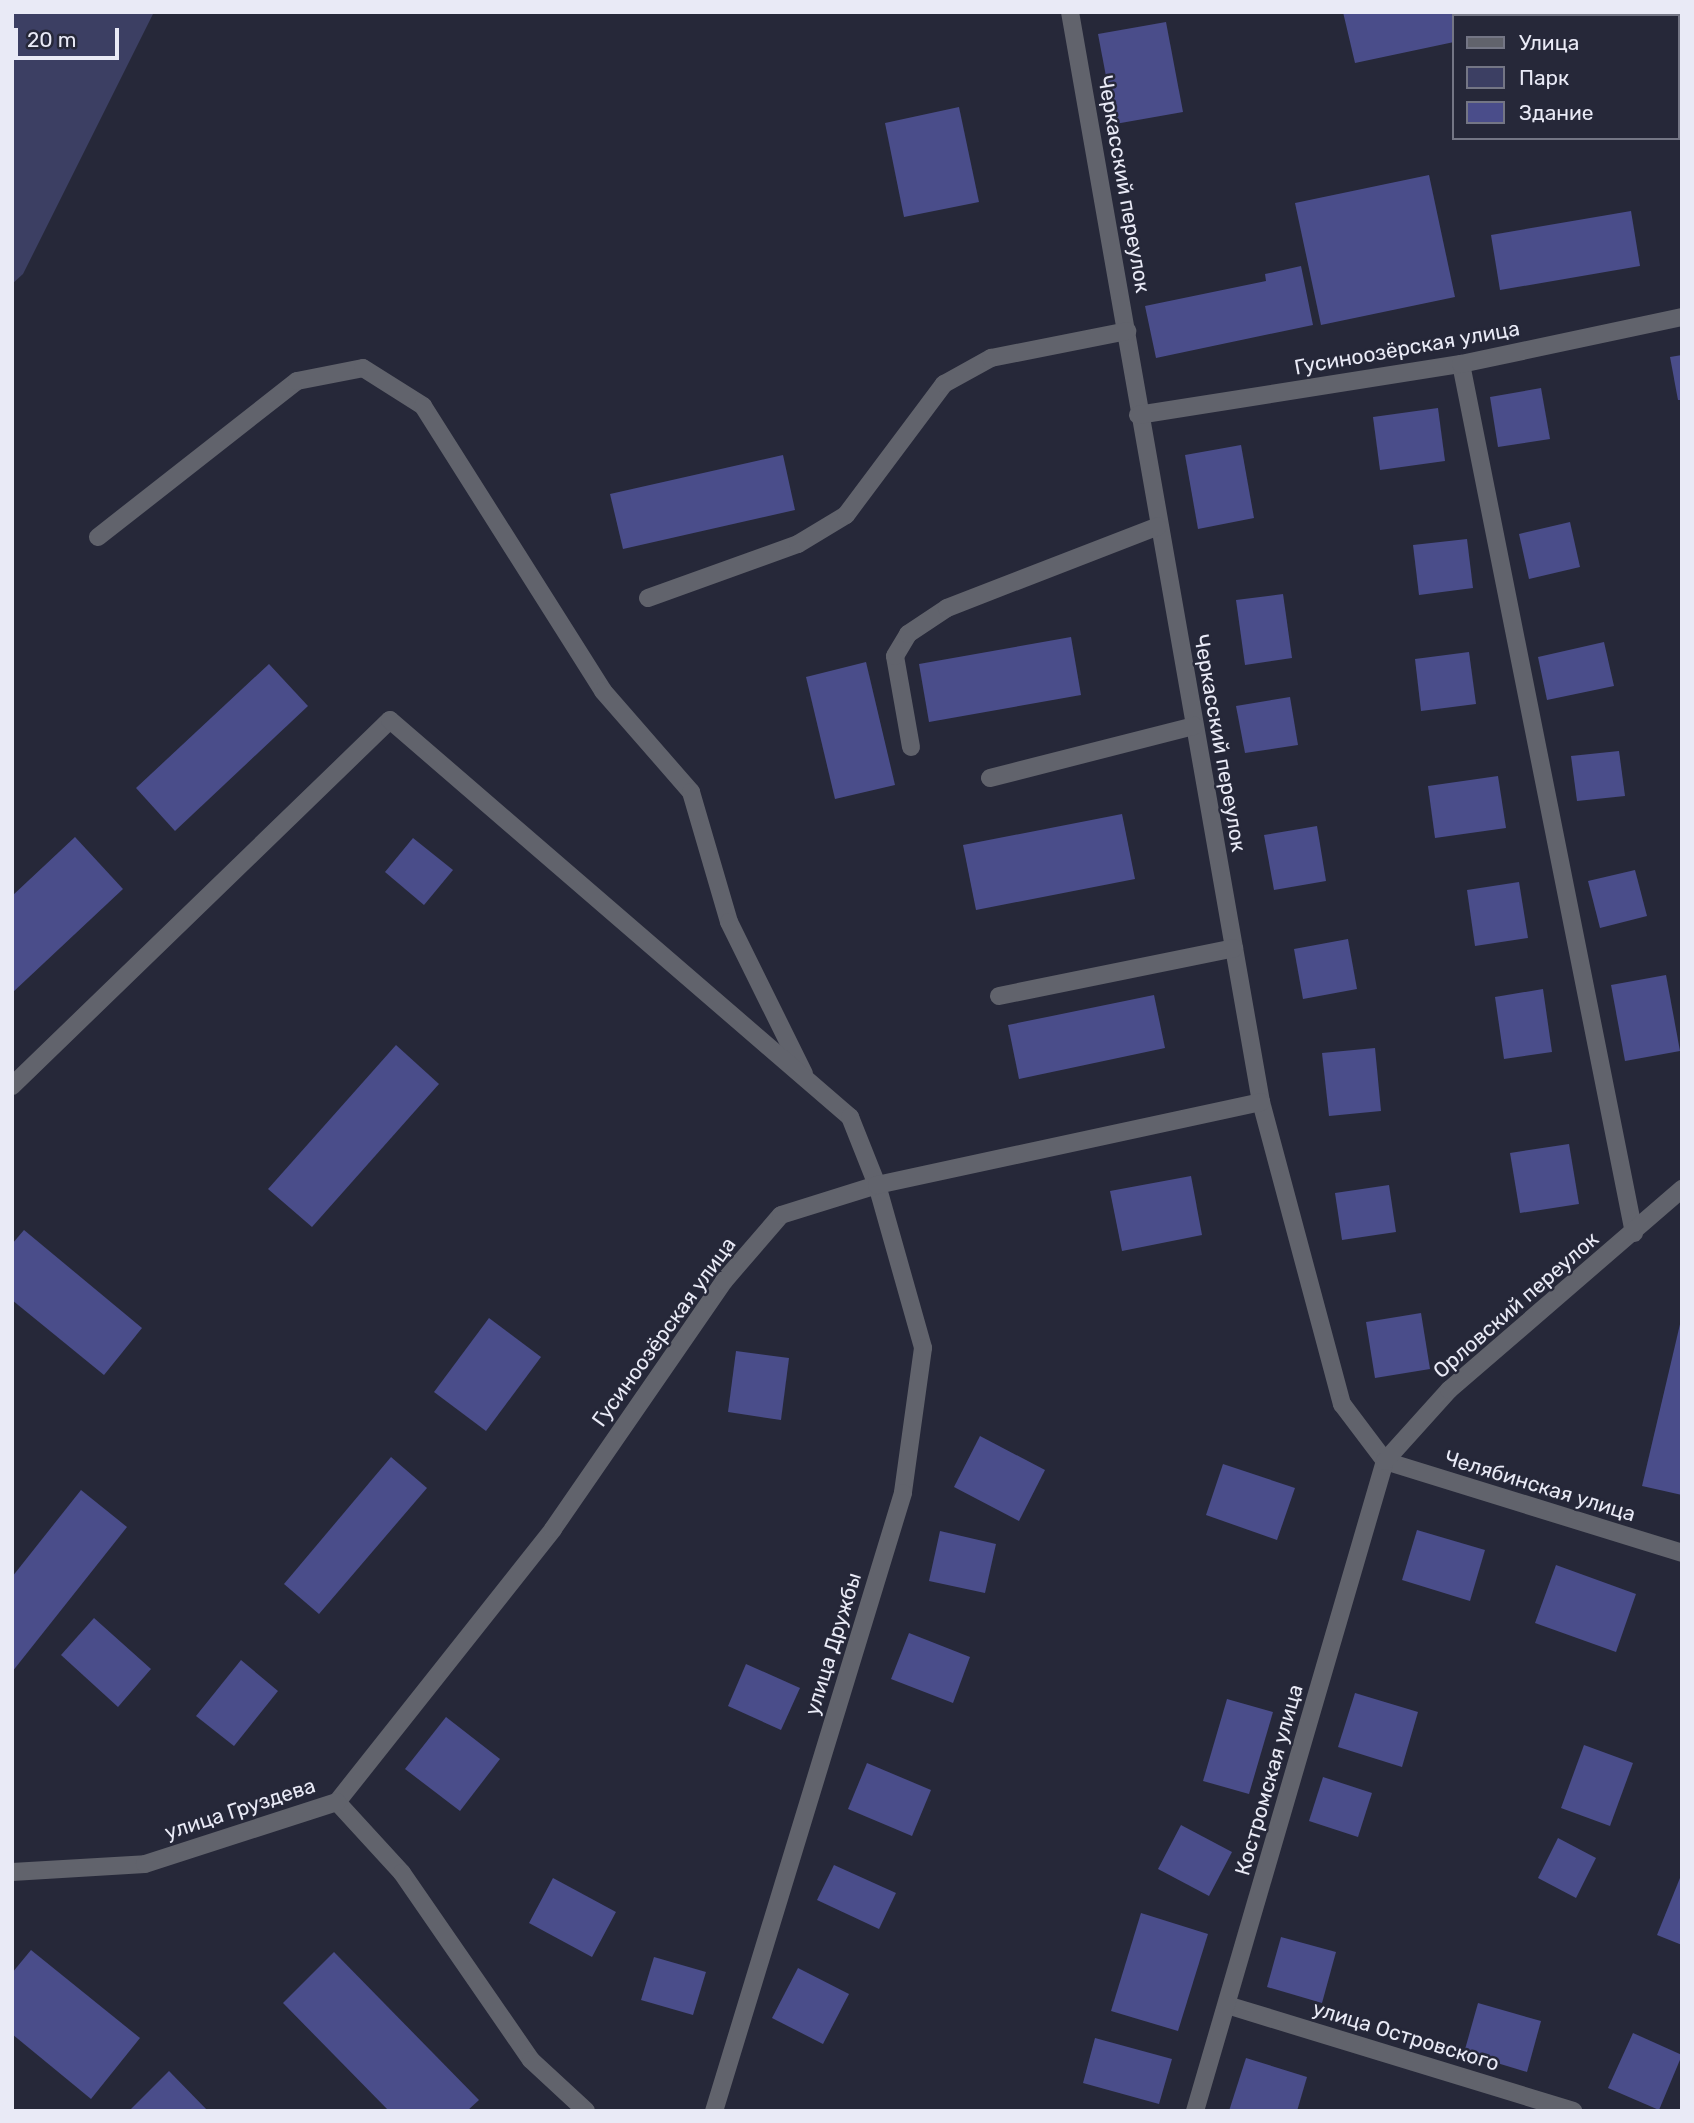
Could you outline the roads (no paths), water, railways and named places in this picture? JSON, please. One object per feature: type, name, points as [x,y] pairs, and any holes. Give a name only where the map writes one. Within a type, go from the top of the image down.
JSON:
[{"type":"street","name":"Черкасский переулок","points":[[1070,12],[1126,331],[1138,415],[1261,1102],[1342,1404],[1385,1461]]},
{"type":"street","name":"Гусиноозёрская улица","points":[[1138,415],[1461,364],[1682,317]]},
{"type":"street","points":[[648,598],[798,544],[846,515],[944,384],[991,358],[1126,331]]},
{"type":"street","points":[[1461,364],[1634,1233]]},
{"type":"street","points":[[98,537],[297,381],[363,368],[423,405],[603,691],[691,792],[729,922],[807,1080]]},
{"type":"street","points":[[911,747],[895,656],[908,634],[947,608],[1158,526]]},
{"type":"street","name":"улица Дружбы","points":[[12,1086],[390,720],[849,1117],[877,1185],[923,1348],[904,1493],[714,2111]]},
{"type":"street","points":[[990,778],[1194,726]]},
{"type":"street","points":[[999,996],[1234,948]]},
{"type":"street","name":"Гусиноозёрская улица","points":[[337,1802],[552,1529],[723,1281],[781,1215],[877,1185],[1261,1102]]},
{"type":"street","name":"Орловский переулок","points":[[1385,1461],[1449,1390],[1682,1189]]},
{"type":"street","name":"Челябинская улица","points":[[1385,1461],[1682,1553]]},
{"type":"street","name":"Костромская улица","points":[[1195,2111],[1385,1461]]},
{"type":"street","name":"улица Груздева","points":[[12,1872],[145,1864],[337,1802],[402,1873],[531,2060],[586,2111]]},
{"type":"street","name":"улица Островского","points":[[1227,2005],[1573,2111]]}]
